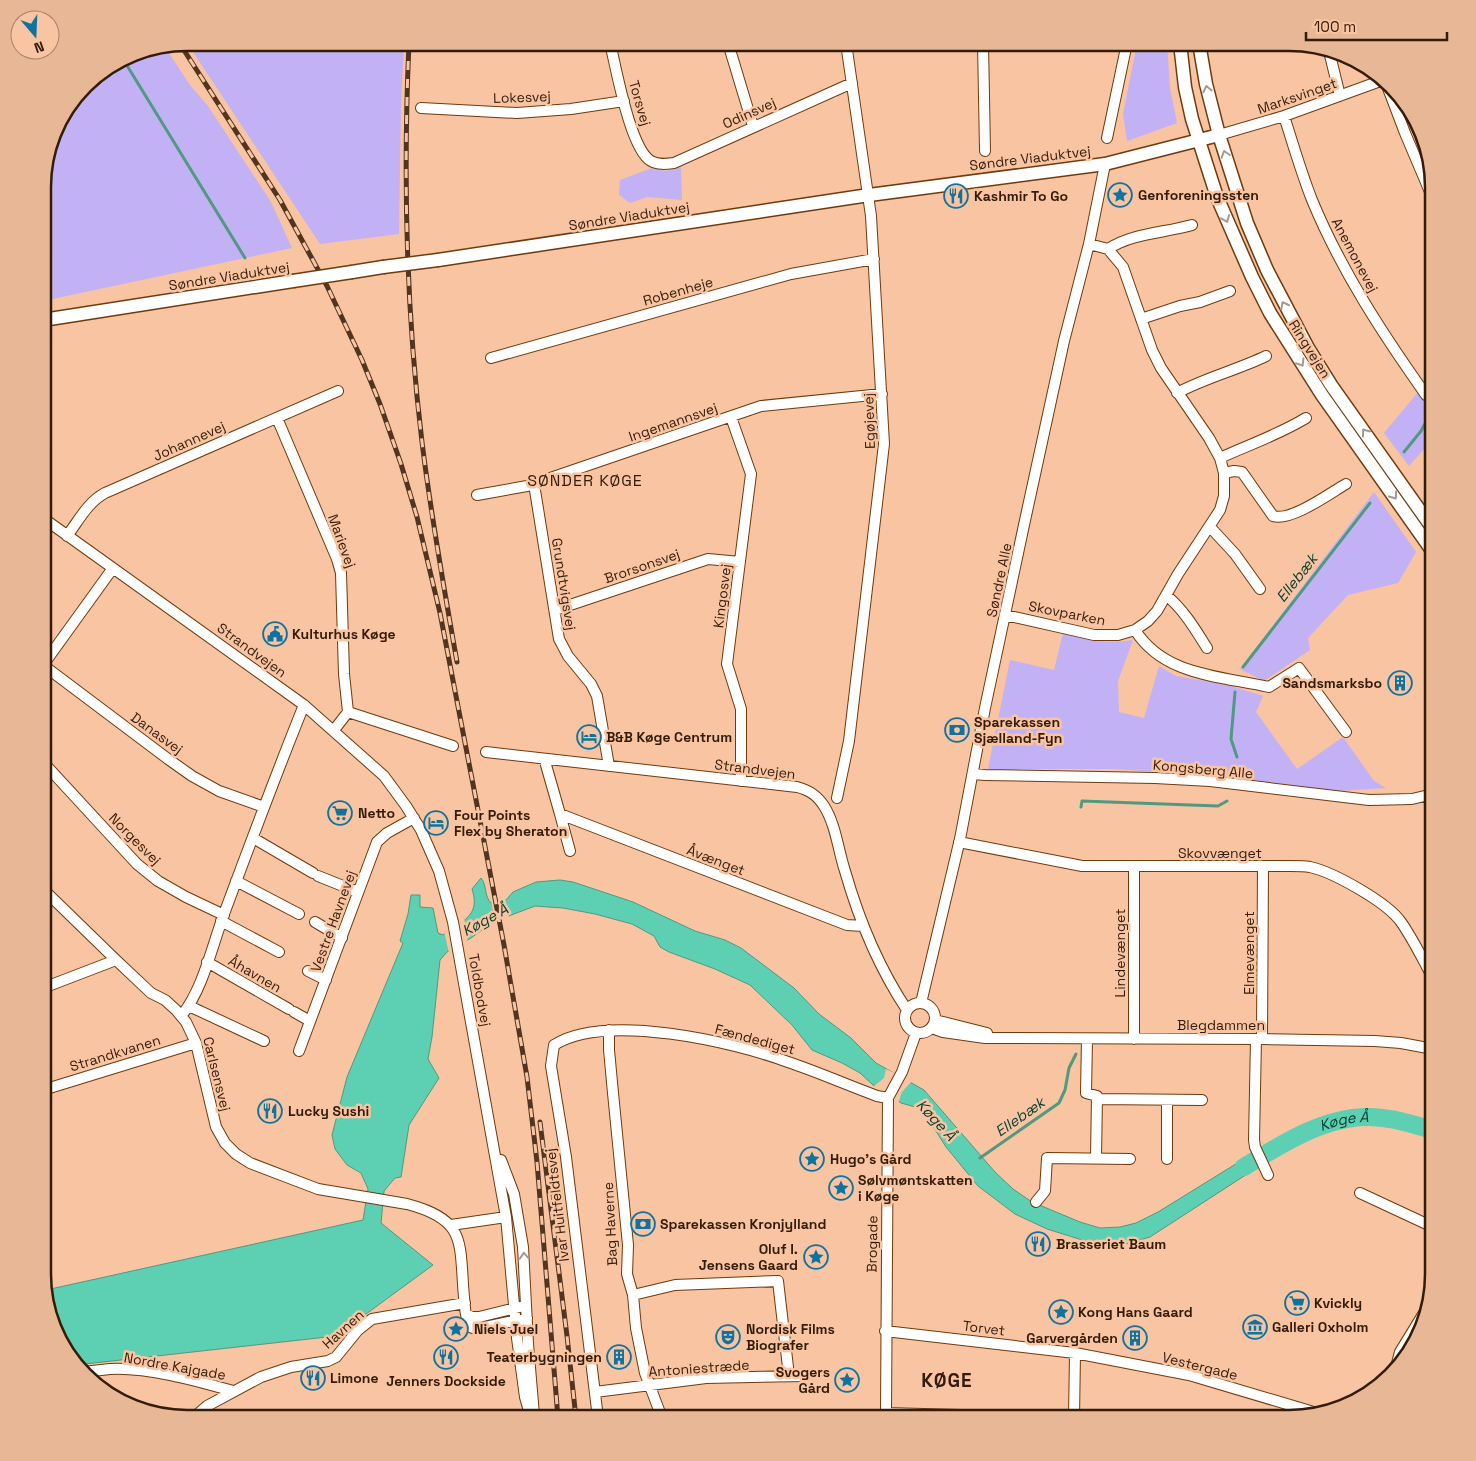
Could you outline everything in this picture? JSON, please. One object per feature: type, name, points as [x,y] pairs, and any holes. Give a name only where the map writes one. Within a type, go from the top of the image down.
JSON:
[{"type":"main road","name":"Ringvejen","points":[[1181,52],[1185,87],[1198,140],[1217,197],[1231,232],[1270,313],[1322,395],[1425,539]]},
{"type":"main road","name":"Ringvejen","points":[[1200,52],[1219,135],[1247,223],[1267,270],[1285,306],[1331,384],[1425,516]]},
{"type":"main road","name":"Søndre Viaduktvej","points":[[52,319],[383,267],[869,195],[1105,164],[1219,135]]},
{"type":"street","name":"Torsvej","points":[[612,52],[624,101],[637,141],[647,158],[657,164]]},
{"type":"street","points":[[731,52],[753,126]]},
{"type":"street","name":"Egøjevej","points":[[838,798],[849,741],[884,454],[869,195],[847,52]]},
{"type":"street","points":[[983,52],[985,151]]},
{"type":"street","points":[[1107,138],[1125,52]]},
{"type":"street","points":[[1331,58],[1340,96]]},
{"type":"street","name":"Odinsvej","points":[[657,164],[674,163],[852,83]]},
{"type":"street","name":"Marksvinget","points":[[1219,135],[1284,116],[1376,83]]},
{"type":"street","points":[[1392,99],[1404,133],[1424,177]]},
{"type":"street","name":"Lokesvej","points":[[421,108],[517,113],[571,109],[624,101]]},
{"type":"street","name":"Anemonevej","points":[[1284,116],[1312,199],[1336,251],[1368,308],[1425,394]]},
{"type":"street","name":"Søndre Alle","points":[[921,1003],[959,842],[1064,340],[1089,244],[1105,164]]},
{"type":"street","points":[[1089,244],[1108,249],[1115,244],[1132,238],[1192,225]]},
{"type":"street","name":"Skovparken","points":[[1005,615],[1094,634],[1118,635],[1135,630],[1148,621],[1157,611],[1178,574],[1210,527],[1222,503],[1225,484],[1220,458],[1209,438],[1177,393],[1152,350],[1123,267],[1108,249]]},
{"type":"street","name":"Robenheje","points":[[491,358],[791,274],[874,259]]},
{"type":"street","points":[[1141,319],[1173,308],[1200,302],[1230,290]]},
{"type":"street","points":[[1177,393],[1196,383],[1266,356]]},
{"type":"street","name":"Johannevej","points":[[67,536],[96,498],[338,391]]},
{"type":"street","name":"Ingemannsvej","points":[[478,495],[534,484],[760,406],[882,394]]},
{"type":"street","name":"Kingosvej","points":[[731,417],[751,474],[727,664],[741,709],[741,781]]},
{"type":"street","name":"Marievej","points":[[277,418],[341,572],[344,674],[348,712]]},
{"type":"street","points":[[1220,458],[1247,445],[1273,436],[1306,418]]},
{"type":"street","points":[[1224,473],[1242,472],[1273,516],[1277,518],[1282,518],[1308,507],[1346,484]]},
{"type":"street","name":"Grundtvigsvej","points":[[534,484],[559,639],[568,656],[591,684],[597,696],[609,766]]},
{"type":"street","name":"Strandvejen","points":[[52,525],[304,705],[334,730]]},
{"type":"street","points":[[1210,527],[1235,554],[1260,589]]},
{"type":"street","name":"Brorsonsvej","points":[[555,610],[708,558],[740,562]]},
{"type":"street","points":[[52,653],[113,568]]},
{"type":"street","points":[[1166,595],[1186,614],[1207,648]]},
{"type":"street","points":[[1135,630],[1150,650],[1165,661],[1182,668],[1216,676],[1269,687],[1299,668],[1346,732]]},
{"type":"street","name":"Danasvej","points":[[52,671],[192,776],[219,791],[264,807]]},
{"type":"street","points":[[51,897],[151,993],[164,1000],[182,1015],[189,1006],[207,962],[252,838],[304,705]]},
{"type":"street","points":[[334,730],[348,712],[453,746]]},
{"type":"street","name":"Toldbodvej","points":[[334,730],[384,776],[414,818],[439,871],[459,951],[494,1143],[506,1217],[515,1321],[525,1397],[529,1410]]},
{"type":"street","name":"Strandvejen","points":[[486,752],[808,790],[821,801],[830,816],[863,926],[896,993],[907,1010]]},
{"type":"street","points":[[546,760],[570,851]]},
{"type":"street","name":"Norgesvej","points":[[51,771],[136,864],[158,881],[222,918]]},
{"type":"street","name":"Kongsberg Alle","points":[[973,774],[1183,779],[1369,800],[1425,796]]},
{"type":"street","name":"Åvænget","points":[[560,814],[847,925],[863,926]]},
{"type":"street","name":"Vestre Havnevej","points":[[299,1051],[377,842],[387,833],[414,818]]},
{"type":"street","points":[[252,838],[316,874],[358,892]]},
{"type":"street","name":"Skovvænget","points":[[959,842],[1082,866],[1310,867],[1326,872],[1377,899],[1390,909],[1401,921],[1425,962]]},
{"type":"street","name":"Elmevænget","points":[[1263,866],[1255,1147],[1268,1175]]},
{"type":"street","name":"Lindevænget","points":[[1134,867],[1134,1039]]},
{"type":"street","points":[[236,881],[299,914]]},
{"type":"street","points":[[222,918],[279,952]]},
{"type":"street","points":[[315,922],[342,938]]},
{"type":"street","points":[[51,985],[116,960]]},
{"type":"street","name":"Åhavnen","points":[[207,962],[310,1021]]},
{"type":"street","points":[[308,971],[326,980]]},
{"type":"street","points":[[921,1003],[930,1007],[933,1011],[934,1024],[925,1033],[916,1034],[905,1024],[905,1015],[907,1010],[913,1005],[921,1003]]},
{"type":"street","points":[[189,1006],[264,1041]]},
{"type":"street","name":"Carlsensvej","points":[[182,1015],[196,1043],[216,1127],[225,1143],[236,1154],[250,1163],[318,1188],[389,1200],[420,1208],[442,1218],[451,1225]]},
{"type":"street","name":"Blegdammen","points":[[934,1024],[1007,1038],[1259,1039],[1385,1042],[1425,1048]]},
{"type":"street","name":"Fændediget","points":[[609,1030],[629,1029],[661,1033],[750,1050],[787,1061],[877,1096],[888,1098]]},
{"type":"street","name":"Bag Haverne","points":[[609,1030],[609,1050],[628,1245],[626,1274],[634,1295],[636,1328],[645,1373],[659,1410]]},
{"type":"street","name":"Ivar Huitfeldtsvej","points":[[597,1410],[566,1157],[551,1066],[554,1045],[592,1032],[609,1030]]},
{"type":"street","name":"Brogade","points":[[885,1330],[888,1098],[901,1073],[916,1034]]},
{"type":"street","points":[[1087,1039],[1086,1093],[1097,1096],[1096,1158]]},
{"type":"street","name":"Strandkvanen","points":[[51,1087],[196,1043]]},
{"type":"street","points":[[1097,1099],[1202,1100]]},
{"type":"street","points":[[1167,1100],[1167,1159]]},
{"type":"street","name":"Toldbodvej","points":[[494,1143],[514,1194],[523,1247],[532,1410]]},
{"type":"street","points":[[1036,1202],[1045,1191],[1047,1158],[1130,1159]]},
{"type":"street","points":[[1360,1193],[1425,1223]]},
{"type":"street","points":[[506,1217],[451,1225],[460,1246],[468,1325],[472,1329],[527,1318]]},
{"type":"street","points":[[634,1295],[675,1285],[778,1281],[789,1376]]},
{"type":"street","name":"Havnen","points":[[202,1410],[233,1391],[261,1377],[283,1369],[328,1361],[336,1357],[358,1330],[372,1319],[465,1309],[472,1318],[527,1305]]},
{"type":"street","points":[[885,1330],[885,1410]]},
{"type":"street","name":"Torvet","points":[[885,1330],[1076,1353]]},
{"type":"street","points":[[1401,1350],[1409,1337]]},
{"type":"street","points":[[1074,1410],[1076,1353]]},
{"type":"street","name":"Vestergade","points":[[1076,1353],[1189,1375],[1302,1409]]},
{"type":"street","name":"Nordre Kajgade","points":[[93,1371],[128,1370],[202,1382],[233,1391]]},
{"type":"street","name":"Antoniestræde","points":[[595,1392],[706,1378],[805,1376]]},
{"type":"shaded area","points":[[193,52],[404,52],[399,234],[320,244]]},
{"type":"shaded area","points":[[1135,52],[1168,52],[1170,88],[1177,123],[1127,141],[1123,114]]},
{"type":"shaded area","points":[[169,53],[190,85],[208,106],[271,202],[292,248],[52,299],[52,178],[58,143],[69,119],[91,91],[119,69],[143,58]]},
{"type":"shaded area","points":[[681,167],[682,200],[647,197],[630,203],[619,195],[620,180],[652,168],[666,171]]},
{"type":"shaded area","points":[[1425,384],[1425,448],[1409,466],[1384,433]]},
{"type":"shaded area","points":[[1374,492],[1416,552],[1398,583],[1348,595],[1308,638],[1310,650],[1264,681],[1240,669]]},
{"type":"shaded area","points":[[1063,633],[1098,641],[1133,640],[1118,681],[1119,712],[1144,718],[1159,666],[1176,676],[1228,685],[1263,696],[1256,712],[1297,769],[1343,737],[1374,781],[1386,788],[1337,791],[1205,774],[1109,769],[988,769],[1010,660],[1054,670]]},
{"type":"water","points":[[481,878],[491,903],[506,900],[513,892],[536,882],[560,880],[573,882],[633,902],[695,931],[725,940],[741,948],[794,988],[819,1014],[851,1038],[876,1063],[924,1090],[995,1172],[1013,1189],[1032,1202],[1080,1222],[1100,1228],[1120,1227],[1136,1223],[1158,1212],[1252,1154],[1258,1167],[1150,1237],[1126,1244],[1095,1244],[1047,1229],[1015,1214],[978,1186],[946,1147],[919,1108],[901,1103],[873,1085],[860,1073],[812,1050],[792,1025],[750,985],[715,969],[669,952],[660,947],[654,936],[632,924],[563,908],[535,906],[493,922],[447,952],[440,960],[428,1059],[439,1078],[409,1125],[401,1177],[395,1178],[384,1191],[381,1223],[433,1265],[336,1336],[86,1364],[65,1334],[56,1309],[53,1289],[363,1220],[368,1189],[361,1173],[347,1165],[335,1149],[332,1135],[347,1077],[403,943],[400,941],[408,914],[411,895],[420,895],[420,907],[433,908],[438,933],[443,935],[472,912],[474,898],[472,889]]},
{"type":"pier","points":[[505,898],[509,919],[495,924],[491,900]]},
{"type":"pier","points":[[464,917],[468,943],[449,953],[444,931]]},
{"type":"pier","points":[[886,1069],[912,1081],[902,1092],[898,1104],[873,1087],[884,1078]]},
{"type":"waterway","points":[[127,66],[245,258]]},
{"type":"waterway","name":"Ellebæk","points":[[1404,452],[1425,424]]},
{"type":"waterway","name":"Ellebæk","points":[[1243,667],[1370,503]]},
{"type":"waterway","name":"Ellebæk","points":[[1235,692],[1231,739],[1237,757]]},
{"type":"waterway","name":"Ellebæk","points":[[1081,807],[1082,801],[1218,806],[1227,801]]},
{"type":"waterway","name":"Ellebæk","points":[[980,1158],[1059,1103],[1065,1090],[1069,1068],[1076,1054]]},
{"type":"waterway","name":"Køge Å","points":[[1244,1167],[1302,1134],[1333,1122],[1365,1117],[1382,1118],[1425,1128]]},
{"type":"railway","points":[[185,52],[280,200],[327,286],[362,360],[380,404],[417,517],[440,613],[504,945],[527,1077],[537,1162],[557,1410]]},
{"type":"railway","points":[[409,52],[406,193],[412,343],[426,470],[457,662]]},
{"type":"railway","points":[[540,1122],[575,1410]]},
{"type":"place","name":"Genforeningssten","points":[[1120,195]]},
{"type":"place","name":"Kashmir To Go","points":[[956,196]]},
{"type":"place","name":"Kulturhus Køge","points":[[275,634]]},
{"type":"place","name":"Sandsmarksbo","points":[[1400,683]]},
{"type":"place","name":"Sparekassen Sjælland-Fyn","points":[[957,730]]},
{"type":"place","name":"B&B Køge Centrum","points":[[589,737]]},
{"type":"place","name":"Netto","points":[[340,813]]},
{"type":"place","name":"Four Points Flex by Sheraton","points":[[436,823]]},
{"type":"place","name":"Lucky Sushi","points":[[270,1111]]},
{"type":"place","name":"Hugo's Gård","points":[[812,1159]]},
{"type":"place","name":"Sølvmøntskatten i Køge","points":[[841,1188]]},
{"type":"place","name":"Sparekassen Kronjylland","points":[[643,1224]]},
{"type":"place","name":"Brasseriet Baum","points":[[1038,1244]]},
{"type":"place","name":"Oluf I. Jensens Gaard","points":[[816,1257]]},
{"type":"place","name":"Kvickly","points":[[1297,1303]]},
{"type":"place","name":"Kong Hans Gaard","points":[[1061,1312]]},
{"type":"place","name":"Galleri Oxholm","points":[[1255,1327]]},
{"type":"place","name":"Niels Juel","points":[[456,1329]]},
{"type":"place","name":"Nordisk Films Biografer","points":[[728,1337]]},
{"type":"place","name":"Garvergården","points":[[1135,1338]]},
{"type":"place","name":"Jenners Dockside","points":[[446,1357]]},
{"type":"place","name":"Teaterbygningen","points":[[619,1357]]},
{"type":"place","name":"Limone","points":[[313,1378]]},
{"type":"place","name":"Svogers Gård","points":[[847,1380]]},
{"type":"district","name":"SØNDER KØGE","points":[[585,480]]},
{"type":"district","name":"KØGE","points":[[947,1380]]}]
